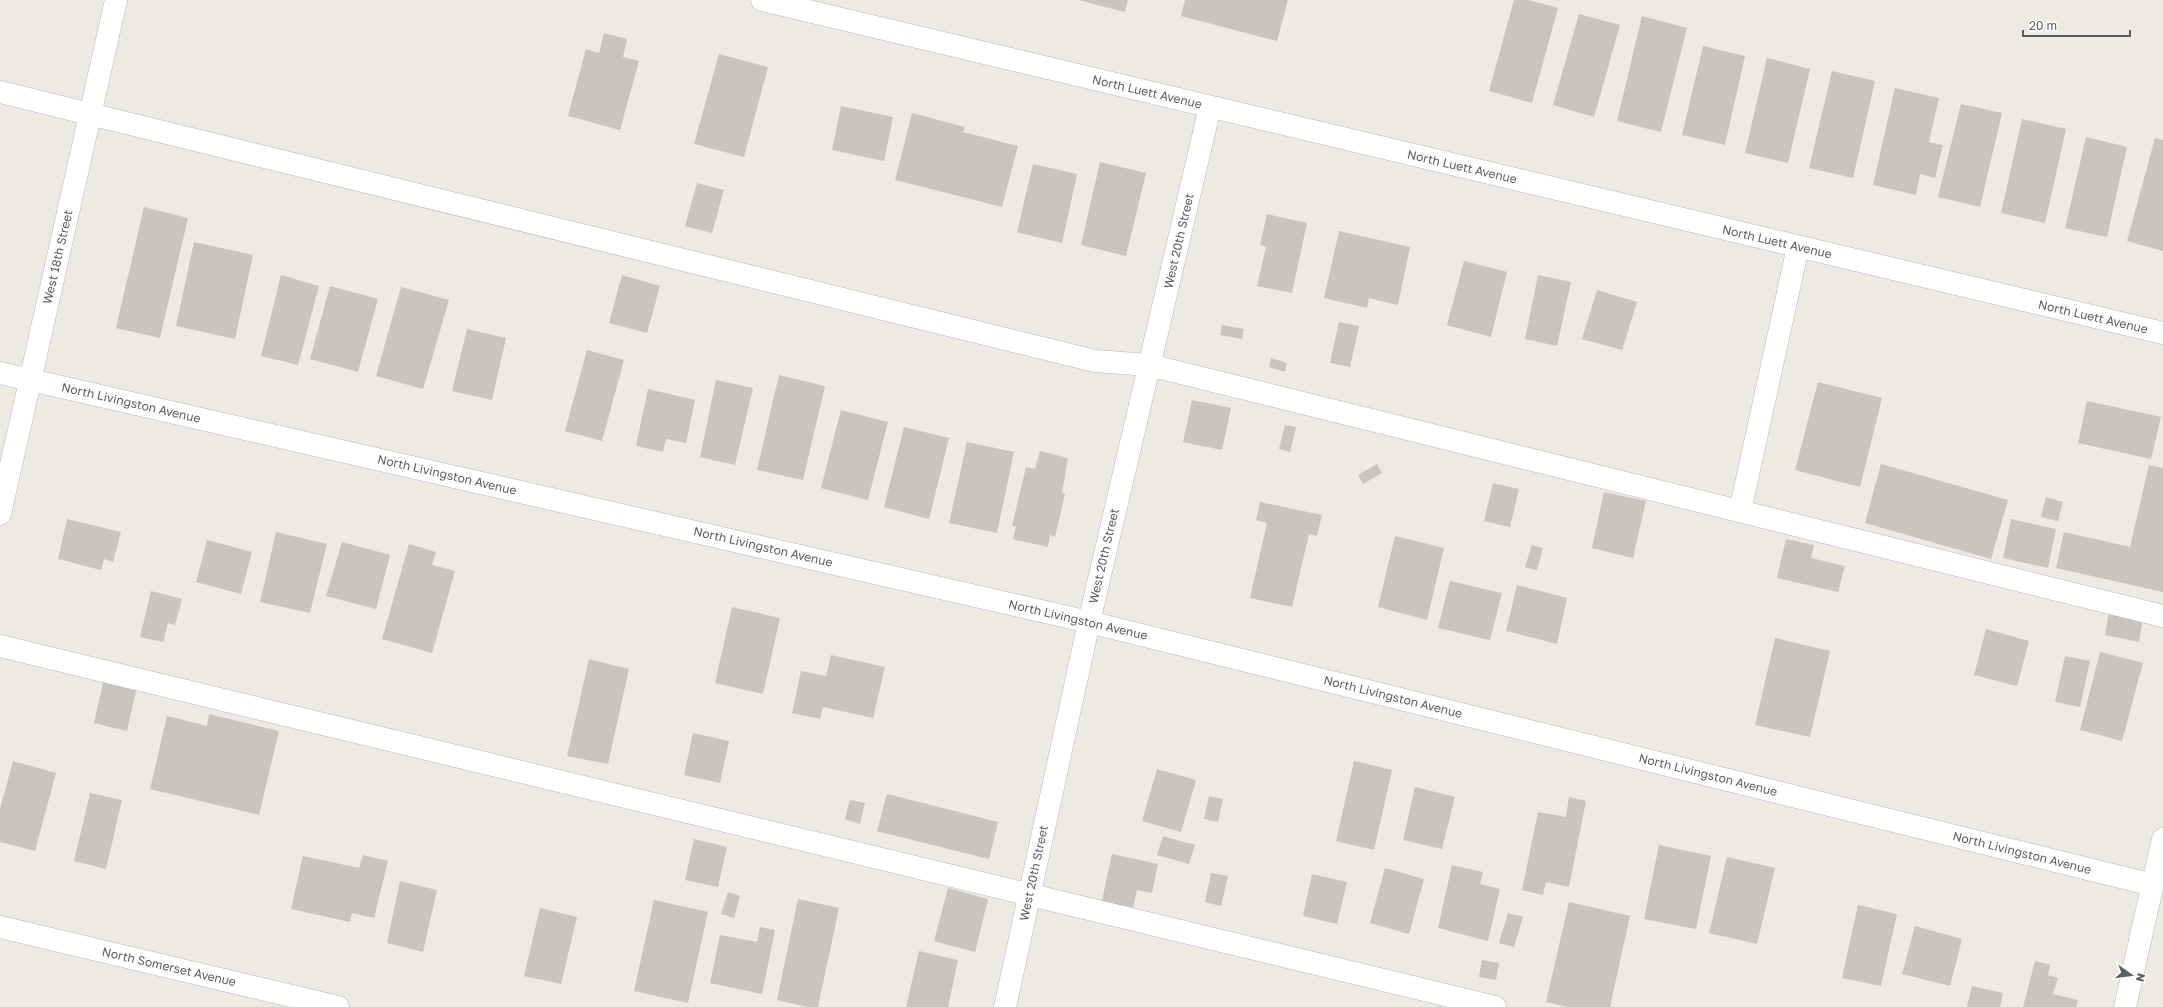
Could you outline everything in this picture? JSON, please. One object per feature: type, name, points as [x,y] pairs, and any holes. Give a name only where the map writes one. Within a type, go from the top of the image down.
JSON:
[{"type":"street","name":"West 18th Street","points":[[0,514],[116,0]]},
{"type":"street","name":"North Luett Avenue","points":[[762,0],[2163,333]]},
{"type":"street","points":[[0,92],[1095,361],[1149,365],[2163,616]]},
{"type":"street","name":"West 20th Street","points":[[1005,1007],[1089,622],[1210,107]]},
{"type":"street","points":[[1740,511],[1798,247]]},
{"type":"street","name":"North Livingston Avenue","points":[[0,373],[1089,622],[2152,885]]},
{"type":"street","points":[[0,646],[1030,893],[1068,904],[1495,1007]]},
{"type":"street","points":[[2125,1007],[2152,885],[2162,848]]},
{"type":"street","name":"North Somerset Avenue","points":[[0,926],[338,1007]]},
{"type":"building","points":[[1078,0],[1128,0],[1125,12]]},
{"type":"building","points":[[1185,0],[1288,0],[1277,41],[1181,16]]},
{"type":"building","points":[[1514,0],[1529,0],[1558,8],[1532,103],[1489,91]]},
{"type":"building","points":[[1579,14],[1620,25],[1594,117],[1553,105]]},
{"type":"building","points":[[1642,16],[1687,28],[1661,132],[1617,121]]},
{"type":"building","points":[[604,33],[627,39],[623,57],[639,61],[620,130],[568,116],[586,49],[599,53]]},
{"type":"building","points":[[1703,46],[1745,56],[1725,145],[1682,135]]},
{"type":"building","points":[[719,54],[768,67],[744,157],[694,144]]},
{"type":"building","points":[[1767,58],[1810,69],[1788,163],[1745,153]]},
{"type":"building","points":[[1832,71],[1875,81],[1853,178],[1809,168]]},
{"type":"building","points":[[1895,88],[1939,98],[1929,142],[1943,145],[1935,178],[1920,174],[1916,195],[1873,185]]},
{"type":"building","points":[[1961,104],[2002,113],[1980,207],[1938,197]]},
{"type":"building","points":[[841,106],[893,117],[884,161],[832,150]]},
{"type":"building","points":[[912,113],[965,127],[963,132],[1018,146],[1002,207],[895,180]]},
{"type":"building","points":[[2022,119],[2066,129],[2045,223],[2001,213]]},
{"type":"building","points":[[2086,137],[2127,147],[2107,237],[2065,228]]},
{"type":"building","points":[[2155,138],[2163,140],[2163,251],[2127,241]]},
{"type":"building","points":[[1100,162],[1146,173],[1126,256],[1081,245]]},
{"type":"building","points":[[1033,164],[1077,174],[1062,243],[1017,232]]},
{"type":"building","points":[[697,183],[724,190],[712,233],[685,226]]},
{"type":"building","points":[[144,207],[188,218],[160,338],[116,328]]},
{"type":"building","points":[[1267,214],[1307,223],[1292,293],[1257,286],[1266,247],[1260,245]]},
{"type":"building","points":[[1339,231],[1410,247],[1398,305],[1369,298],[1367,308],[1324,298]]},
{"type":"building","points":[[194,242],[253,255],[235,339],[176,326]]},
{"type":"building","points":[[1464,261],[1507,272],[1491,337],[1447,325]]},
{"type":"building","points":[[281,275],[319,286],[298,365],[261,356]]},
{"type":"building","points":[[622,275],[660,286],[647,333],[609,323]]},
{"type":"building","points":[[1538,275],[1571,282],[1557,346],[1525,339]]},
{"type":"building","points":[[330,286],[378,299],[358,372],[310,359]]},
{"type":"building","points":[[401,287],[449,300],[423,389],[376,376]]},
{"type":"building","points":[[1597,290],[1637,302],[1622,350],[1582,339]]},
{"type":"building","points":[[1339,322],[1359,326],[1350,367],[1330,363]]},
{"type":"building","points":[[1222,325],[1244,329],[1242,339],[1220,335]]},
{"type":"building","points":[[467,329],[506,338],[492,400],[452,391]]},
{"type":"building","points":[[587,350],[624,360],[602,441],[565,431]]},
{"type":"building","points":[[1271,358],[1287,363],[1285,372],[1269,367]]},
{"type":"building","points":[[779,375],[825,386],[803,480],[757,470]]},
{"type":"building","points":[[716,380],[753,388],[735,465],[700,457]]},
{"type":"building","points":[[1818,382],[1882,398],[1860,487],[1795,470]]},
{"type":"building","points":[[648,389],[695,400],[686,443],[666,439],[663,452],[636,446]]},
{"type":"building","points":[[1192,400],[1231,408],[1222,450],[1183,442]]},
{"type":"building","points":[[2087,401],[2161,417],[2151,459],[2078,443]]},
{"type":"building","points":[[841,410],[888,422],[868,500],[821,488]]},
{"type":"building","points":[[1285,425],[1296,427],[1290,452],[1279,449]]},
{"type":"building","points":[[904,427],[949,438],[929,519],[884,507]]},
{"type":"building","points":[[967,442],[1014,452],[997,533],[949,523]]},
{"type":"building","points":[[1040,451],[1068,458],[1062,493],[1065,494],[1055,537],[1050,535],[1048,547],[1013,539],[1016,527],[1012,526],[1026,467],[1035,469]]},
{"type":"building","points":[[1377,464],[1382,473],[1363,484],[1358,475]]},
{"type":"building","points":[[1881,464],[2008,500],[1991,559],[1865,523]]},
{"type":"building","points":[[2149,465],[2163,468],[2163,592],[2056,568],[2064,532],[2130,547]]},
{"type":"building","points":[[1493,483],[1519,489],[1510,527],[1484,521]]},
{"type":"building","points":[[1604,492],[1646,501],[1633,558],[1592,548]]},
{"type":"building","points":[[2046,497],[2063,502],[2058,521],[2041,517]]},
{"type":"building","points":[[1260,502],[1322,515],[1317,536],[1309,534],[1292,607],[1250,598],[1267,523],[1256,520]]},
{"type":"building","points":[[67,519],[121,532],[113,562],[104,559],[101,570],[58,559]]},
{"type":"building","points":[[2011,519],[2056,529],[2048,568],[2003,558]]},
{"type":"building","points":[[276,532],[327,544],[310,613],[260,602]]},
{"type":"building","points":[[1395,536],[1444,548],[1427,620],[1378,607]]},
{"type":"building","points":[[1786,539],[1814,545],[1811,558],[1845,566],[1838,592],[1777,578]]},
{"type":"building","points":[[207,540],[252,552],[241,594],[196,582]]},
{"type":"building","points":[[342,542],[390,555],[376,609],[326,596]]},
{"type":"building","points":[[409,544],[436,552],[432,565],[455,571],[432,653],[382,639]]},
{"type":"building","points":[[1532,545],[1543,548],[1537,570],[1525,567]]},
{"type":"building","points":[[1450,581],[1502,593],[1490,640],[1438,628]]},
{"type":"building","points":[[1517,585],[1567,598],[1557,644],[1506,631]]},
{"type":"building","points":[[151,591],[182,599],[175,625],[168,623],[163,642],[140,637]]},
{"type":"building","points":[[732,607],[780,618],[763,694],[715,683]]},
{"type":"building","points":[[2109,612],[2143,618],[2139,642],[2105,635]]},
{"type":"building","points":[[1986,629],[2029,641],[2017,686],[1974,675]]},
{"type":"building","points":[[1775,638],[1830,651],[1810,737],[1755,725]]},
{"type":"building","points":[[2100,652],[2143,663],[2122,741],[2080,730]]},
{"type":"building","points":[[831,655],[885,667],[873,718],[823,707],[820,719],[792,713],[801,671],[826,676]]},
{"type":"building","points":[[2065,656],[2090,661],[2080,707],[2055,702]]},
{"type":"building","points":[[589,659],[629,669],[608,764],[567,756]]},
{"type":"building","points":[[104,679],[137,687],[127,731],[94,723]]},
{"type":"building","points":[[209,714],[279,731],[259,815],[150,789],[167,716],[207,726]]},
{"type":"building","points":[[693,733],[729,741],[720,783],[684,775]]},
{"type":"building","points":[[13,761],[56,773],[35,851],[0,842],[0,809]]},
{"type":"building","points":[[1354,761],[1392,770],[1374,850],[1336,841]]},
{"type":"building","points":[[1157,769],[1196,780],[1181,832],[1142,821]]},
{"type":"building","points":[[1415,787],[1455,797],[1442,849],[1403,840]]},
{"type":"building","points":[[90,793],[122,800],[106,869],[74,861]]},
{"type":"building","points":[[887,794],[998,822],[989,859],[877,831]]},
{"type":"building","points":[[1209,796],[1223,799],[1218,822],[1204,819]]},
{"type":"building","points":[[1569,797],[1586,801],[1569,887],[1546,882],[1543,895],[1522,890],[1538,812],[1566,817]]},
{"type":"building","points":[[850,800],[865,803],[860,824],[845,819]]},
{"type":"building","points":[[1163,836],[1195,845],[1189,864],[1157,855]]},
{"type":"building","points":[[694,839],[727,847],[718,887],[685,880]]},
{"type":"building","points":[[1659,845],[1711,856],[1696,929],[1644,919]]},
{"type":"building","points":[[1112,854],[1158,864],[1152,893],[1137,890],[1132,912],[1101,905]]},
{"type":"building","points":[[363,855],[388,861],[374,918],[352,913],[350,922],[291,909],[303,856],[359,868]]},
{"type":"building","points":[[1727,857],[1775,868],[1757,944],[1709,933]]},
{"type":"building","points":[[1452,865],[1483,872],[1480,884],[1500,889],[1488,941],[1438,928]]},
{"type":"building","points":[[1385,868],[1424,879],[1409,934],[1370,923]]},
{"type":"building","points":[[1211,873],[1228,876],[1221,906],[1205,902]]},
{"type":"building","points":[[1312,874],[1347,882],[1337,924],[1303,916]]},
{"type":"building","points":[[400,881],[437,890],[423,952],[387,943]]},
{"type":"building","points":[[948,888],[988,899],[975,952],[934,941]]},
{"type":"building","points":[[728,892],[740,896],[734,918],[721,914]]},
{"type":"building","points":[[798,899],[839,908],[818,1007],[808,1007],[777,1000]]},
{"type":"building","points":[[654,900],[708,912],[688,1003],[634,991]]},
{"type":"building","points":[[1569,902],[1630,916],[1610,1007],[1568,1007],[1546,1002]]},
{"type":"building","points":[[1858,905],[1897,914],[1881,986],[1842,978]]},
{"type":"building","points":[[540,908],[577,917],[561,984],[524,976]]},
{"type":"building","points":[[1508,913],[1523,917],[1514,947],[1499,943]]},
{"type":"building","points":[[1915,926],[1962,939],[1950,986],[1902,974]]},
{"type":"building","points":[[760,927],[775,930],[762,994],[710,983],[720,935],[757,942]]},
{"type":"building","points":[[919,951],[958,960],[948,1007],[906,1007]]},
{"type":"building","points":[[1482,960],[1499,963],[1496,980],[1479,977]]},
{"type":"building","points":[[2035,961],[2050,965],[2048,975],[2058,978],[2053,994],[2078,1000],[2076,1007],[2023,1007]]},
{"type":"building","points":[[1972,986],[2003,993],[2000,1007],[1967,1007]]}]
